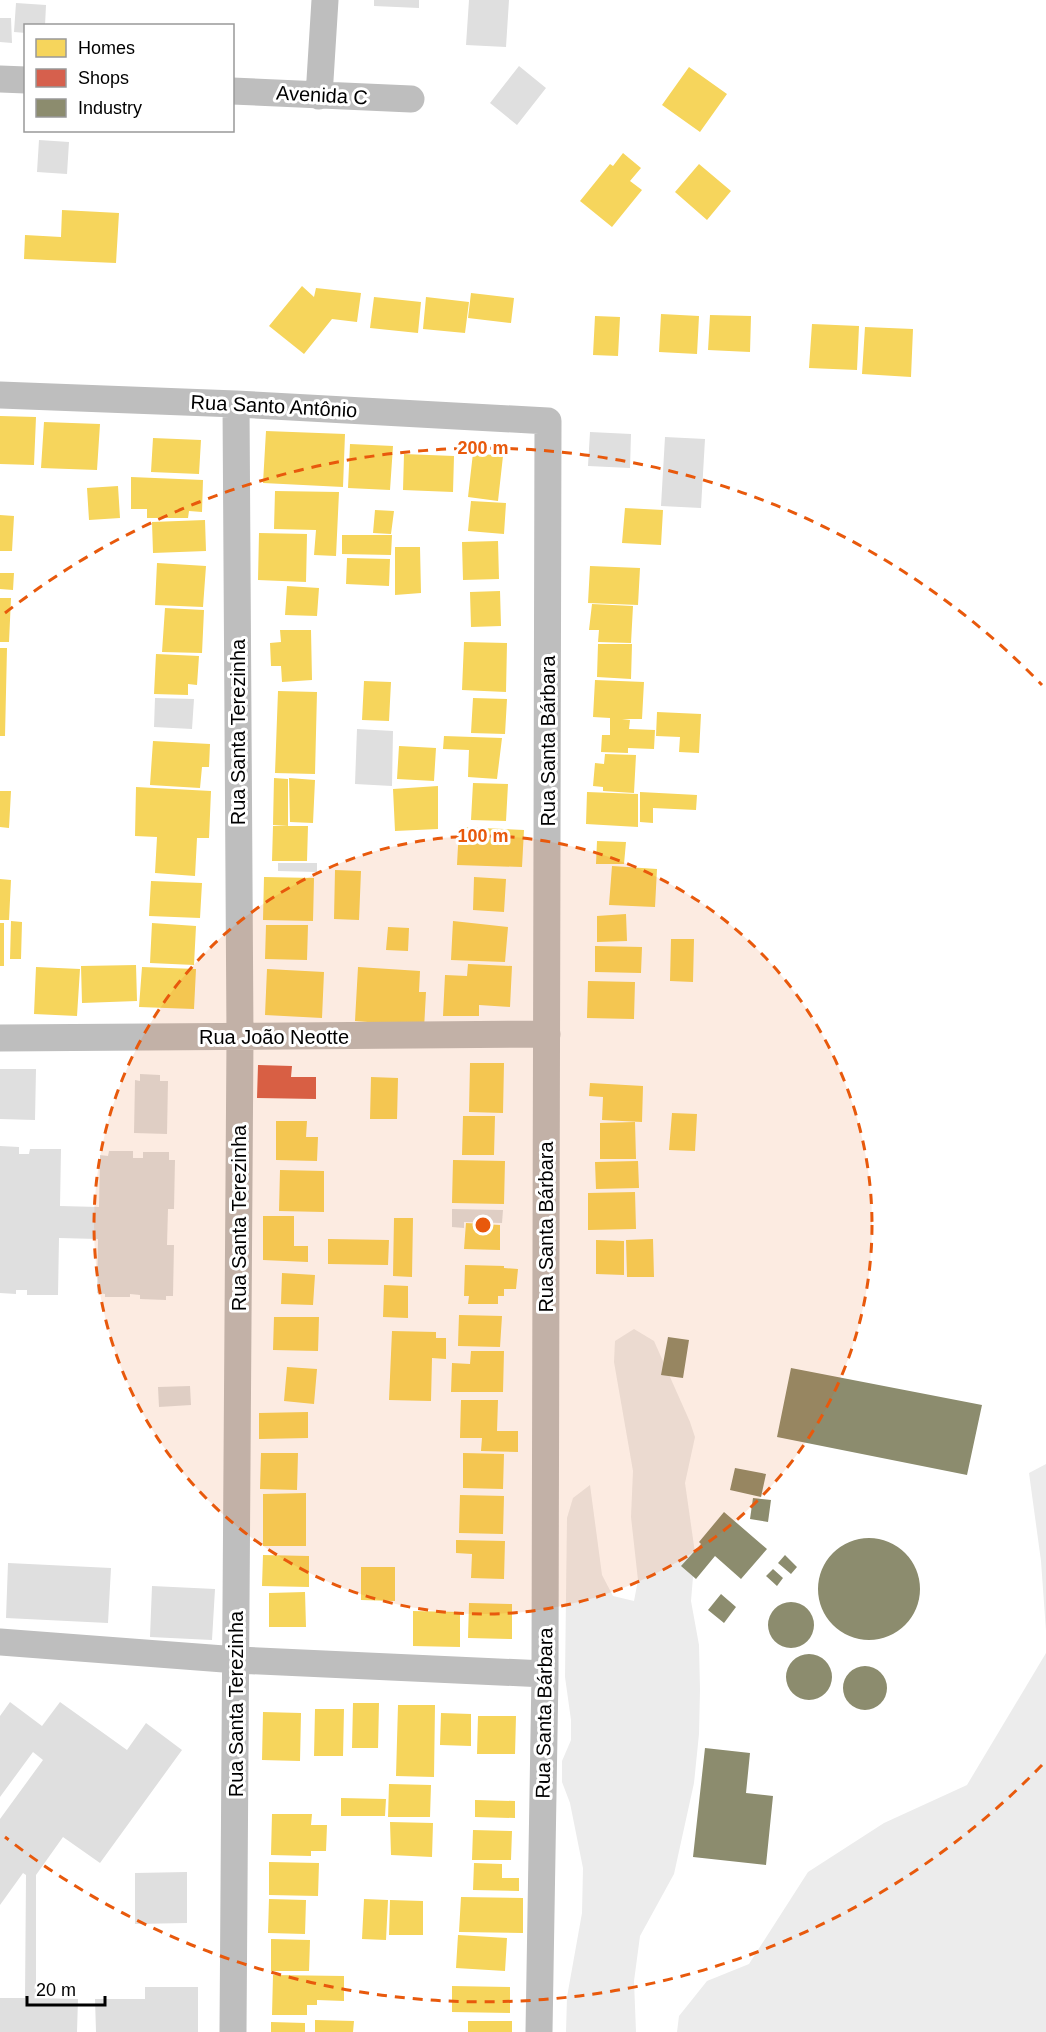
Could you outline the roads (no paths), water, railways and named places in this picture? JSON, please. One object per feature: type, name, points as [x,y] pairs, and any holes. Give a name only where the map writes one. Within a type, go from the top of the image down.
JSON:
[{"type":"street","points":[[319,96],[324,0]]},
{"type":"street","points":[[0,79],[24,80]]},
{"type":"street","name":"Avenida C","points":[[234,91],[411,99]]},
{"type":"street","name":"Rua Santo Antônio","points":[[0,395],[236,404],[548,421]]},
{"type":"street","name":"Rua Santa Terezinha","points":[[233,2032],[240,1038],[236,404]]},
{"type":"street","name":"Rua Santa Bárbara","points":[[539,2032],[545,1674],[548,421]]},
{"type":"street","name":"Rua João Neotte","points":[[0,1038],[547,1034]]},
{"type":"street","points":[[0,1642],[237,1660],[545,1674]]}]
